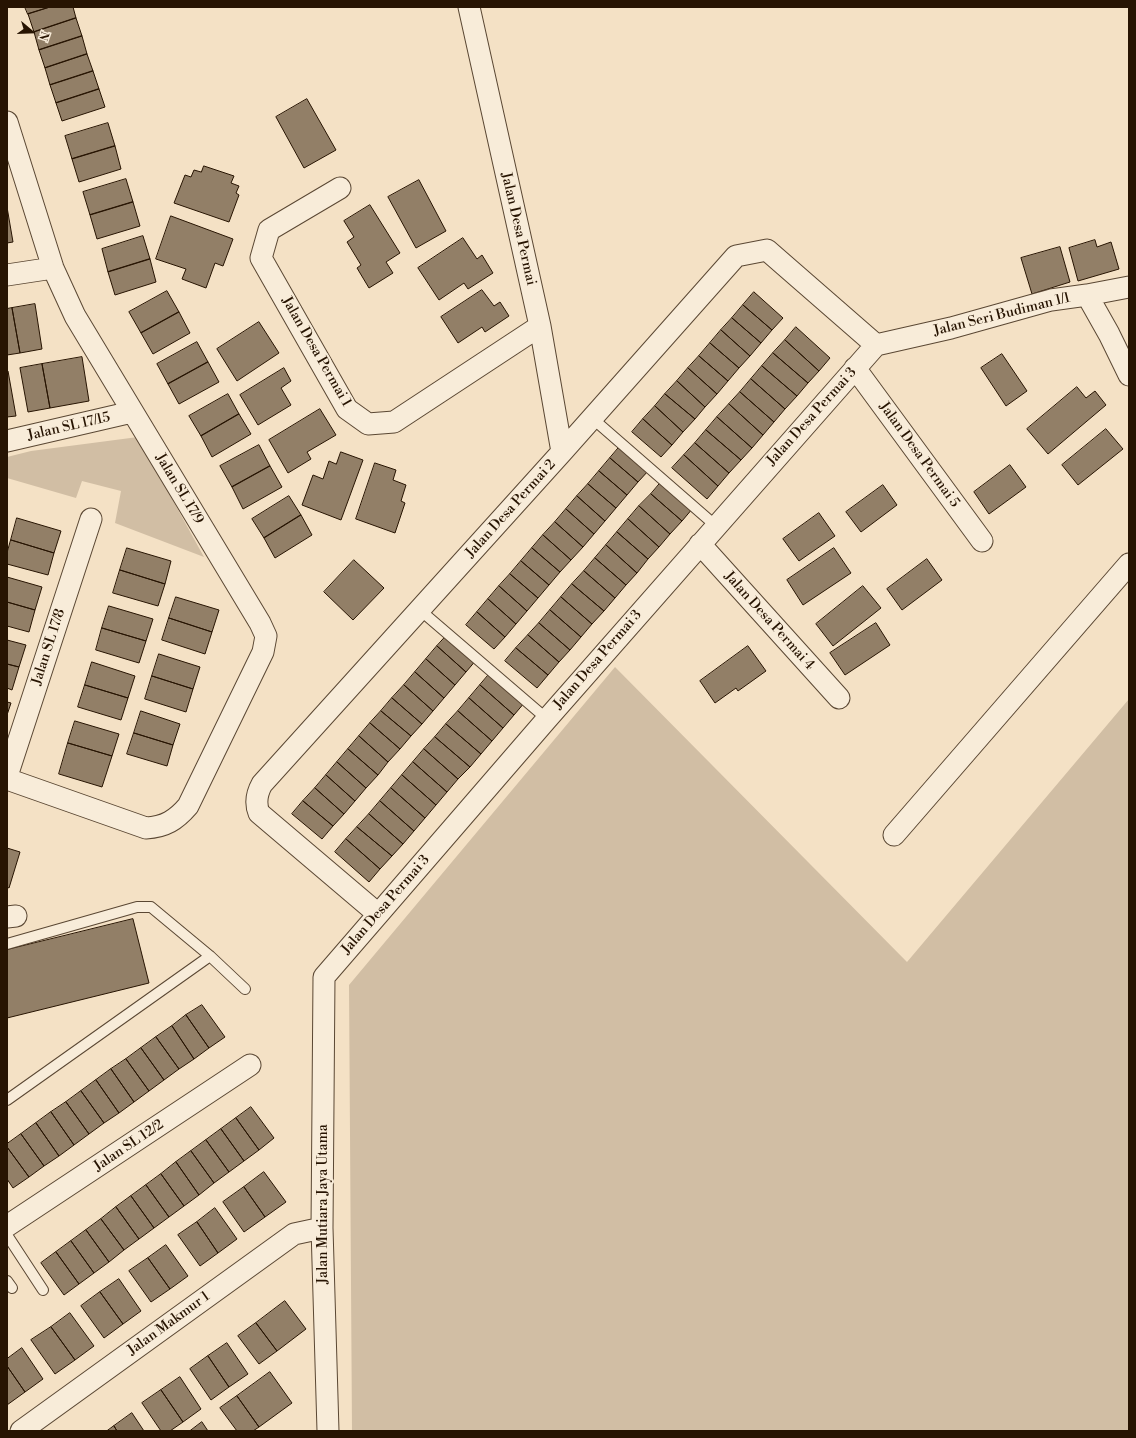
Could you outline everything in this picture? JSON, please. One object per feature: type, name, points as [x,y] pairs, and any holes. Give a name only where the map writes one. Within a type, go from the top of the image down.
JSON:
[{"type":"street","name":"Jalan Desa Permai","points":[[469,7],[540,326],[562,452]]},
{"type":"street","name":"Jalan SL 17/9","points":[[7,122],[53,268],[75,316],[260,623],[266,636],[263,652],[188,806],[177,818],[169,823],[153,828],[146,828],[7,778]]},
{"type":"street","name":"Jalan Desa Permai 1","points":[[340,188],[270,230],[261,258],[347,409],[368,424],[394,422],[540,326]]},
{"type":"street","name":"Jalan Desa Permai 2","points":[[378,914],[259,813],[256,807],[262,784],[562,452],[736,256],[767,250],[876,345]]},
{"type":"street","points":[[7,275],[53,268]]},
{"type":"street","name":"Jalan Seri Budiman 1/1","points":[[876,345],[951,328],[1051,300],[1129,287]]},
{"type":"street","points":[[1087,295],[1109,334],[1129,375]]},
{"type":"street","name":"Jalan Desa Permai 3","points":[[324,977],[547,719],[876,345]]},
{"type":"street","name":"Jalan Desa Permai 5","points":[[855,368],[982,541]]},
{"type":"street","name":"Jalan SL 17/15","points":[[7,441],[132,412]]},
{"type":"street","name":"Jalan SL 17/8","points":[[7,778],[90,519]]},
{"type":"street","name":"Jalan Desa Permai 4","points":[[700,544],[839,698]]},
{"type":"street","points":[[894,835],[1129,564]]},
{"type":"street","name":"Jalan Mutiara Jaya Utama","points":[[324,977],[322,1228],[328,1431]]},
{"type":"street","name":"Jalan SL 12/2","points":[[7,1226],[250,1065]]},
{"type":"street","name":"Jalan Makmur 1","points":[[21,1431],[294,1234],[322,1228]]},
{"type":"lane","points":[[592,418],[716,526]]},
{"type":"lane","points":[[420,610],[547,719]]},
{"type":"lane","points":[[7,944],[137,906],[151,907],[210,956],[245,989]]},
{"type":"lane","points":[[7,1100],[210,956]]},
{"type":"lane","points":[[7,1235],[43,1290]]},
{"type":"shaded area","points":[[138,437],[204,557],[115,523],[121,491],[82,481],[76,498],[7,478],[7,457],[31,451]]},
{"type":"shaded area","points":[[615,667],[907,962],[1129,699],[1129,1431],[352,1431],[349,985]]},
{"type":"building","points":[[25,7],[50,7],[28,14]]},
{"type":"building","points":[[50,7],[73,7],[76,18],[34,32],[28,14]]},
{"type":"building","points":[[76,18],[82,36],[39,50],[34,32]]},
{"type":"building","points":[[82,36],[87,54],[45,68],[39,50]]},
{"type":"building","points":[[87,54],[93,71],[50,85],[45,68]]},
{"type":"building","points":[[93,71],[99,89],[56,103],[50,85]]},
{"type":"building","points":[[99,89],[105,107],[62,121],[56,103]]},
{"type":"building","points":[[307,99],[336,150],[304,168],[276,117]]},
{"type":"building","points":[[108,123],[115,146],[72,159],[65,136]]},
{"type":"building","points":[[115,146],[121,169],[79,182],[72,159]]},
{"type":"building","points":[[204,166],[234,176],[231,183],[239,186],[236,193],[239,195],[229,222],[174,203],[185,175],[191,177],[194,170],[201,172]]},
{"type":"building","points":[[126,179],[133,202],[90,215],[83,192]]},
{"type":"building","points":[[419,180],[446,231],[416,248],[388,197]]},
{"type":"building","points":[[133,202],[140,226],[97,239],[90,215]]},
{"type":"building","points":[[370,205],[400,253],[386,262],[393,273],[369,288],[357,268],[361,265],[347,242],[354,237],[344,221]]},
{"type":"building","points":[[7,207],[13,242],[7,243]]},
{"type":"building","points":[[171,216],[233,239],[223,266],[215,263],[206,288],[182,279],[186,269],[156,259]]},
{"type":"building","points":[[143,236],[150,259],[108,272],[102,249]]},
{"type":"building","points":[[463,238],[477,259],[482,255],[493,273],[468,289],[464,283],[439,300],[418,268]]},
{"type":"building","points":[[1095,240],[1097,247],[1111,242],[1119,269],[1078,281],[1069,248]]},
{"type":"building","points":[[1060,247],[1070,282],[1032,294],[1021,258]]},
{"type":"building","points":[[150,259],[156,282],[115,295],[108,272]]},
{"type":"building","points":[[482,290],[494,306],[500,302],[509,316],[485,332],[482,327],[458,343],[441,317]]},
{"type":"building","points":[[167,291],[179,312],[141,333],[129,312]]},
{"type":"building","points":[[754,292],[783,318],[772,330],[743,305]]},
{"type":"building","points":[[35,304],[42,349],[20,353],[12,308]]},
{"type":"building","points":[[743,305],[772,330],[761,343],[732,318]]},
{"type":"building","points":[[12,308],[20,353],[7,355],[7,309]]},
{"type":"building","points":[[179,312],[190,333],[153,354],[141,333]]},
{"type":"building","points":[[732,318],[761,343],[750,356],[721,330]]},
{"type":"building","points":[[259,322],[279,353],[237,381],[217,349]]},
{"type":"building","points":[[796,327],[830,358],[819,371],[785,340]]},
{"type":"building","points":[[721,330],[750,356],[739,368],[710,343]]},
{"type":"building","points":[[785,340],[819,371],[808,383],[773,353]]},
{"type":"building","points":[[197,342],[208,362],[168,384],[157,364]]},
{"type":"building","points":[[710,343],[739,368],[728,381],[699,356]]},
{"type":"building","points":[[773,353],[808,383],[797,396],[762,366]]},
{"type":"building","points":[[1002,354],[1027,391],[1006,406],[981,368]]},
{"type":"building","points":[[699,356],[728,381],[717,394],[688,368]]},
{"type":"building","points":[[82,357],[89,401],[50,408],[42,364]]},
{"type":"building","points":[[208,362],[219,382],[179,404],[168,384]]},
{"type":"building","points":[[42,364],[50,408],[28,412],[20,368]]},
{"type":"building","points":[[762,366],[797,396],[785,409],[751,379]]},
{"type":"building","points":[[284,368],[291,381],[281,388],[291,405],[258,425],[240,395]]},
{"type":"building","points":[[688,368],[717,394],[705,407],[677,381]]},
{"type":"building","points":[[7,371],[16,416],[7,417]]},
{"type":"building","points":[[751,379],[785,409],[774,422],[740,392]]},
{"type":"building","points":[[677,381],[705,407],[695,419],[665,394]]},
{"type":"building","points":[[1077,387],[1086,398],[1095,391],[1106,405],[1048,454],[1027,429]]},
{"type":"building","points":[[740,392],[774,422],[763,435],[729,404]]},
{"type":"building","points":[[228,394],[239,414],[201,436],[189,416]]},
{"type":"building","points":[[665,394],[695,419],[683,432],[655,406]]},
{"type":"building","points":[[729,404],[763,435],[752,448],[717,417]]},
{"type":"building","points":[[655,406],[683,432],[672,445],[643,419]]},
{"type":"building","points":[[320,409],[336,435],[307,452],[311,459],[288,473],[269,440]]},
{"type":"building","points":[[239,414],[251,434],[212,457],[201,436]]},
{"type":"building","points":[[717,417],[752,448],[741,460],[706,430]]},
{"type":"building","points":[[643,419],[672,445],[661,457],[632,432]]},
{"type":"building","points":[[1106,429],[1123,449],[1078,485],[1062,465]]},
{"type":"building","points":[[706,430],[741,460],[729,473],[695,443]]},
{"type":"building","points":[[695,443],[729,473],[718,486],[684,455]]},
{"type":"building","points":[[259,445],[270,466],[232,487],[220,466]]},
{"type":"building","points":[[621,445],[649,470],[638,482],[610,458]]},
{"type":"building","points":[[341,452],[363,460],[341,520],[302,505],[313,475],[323,479],[329,461],[336,464]]},
{"type":"building","points":[[684,455],[718,486],[707,499],[672,468]]},
{"type":"building","points":[[610,458],[638,482],[627,495],[599,471]]},
{"type":"building","points":[[375,463],[396,470],[393,480],[406,485],[401,501],[405,503],[395,533],[356,519]]},
{"type":"building","points":[[1010,465],[1026,487],[989,514],[974,492]]},
{"type":"building","points":[[270,466],[282,487],[243,509],[232,487]]},
{"type":"building","points":[[599,471],[627,495],[616,508],[588,484]]},
{"type":"building","points":[[662,481],[693,508],[682,521],[651,494]]},
{"type":"building","points":[[588,484],[616,508],[605,521],[577,496]]},
{"type":"building","points":[[883,485],[897,505],[861,532],[846,512]]},
{"type":"building","points":[[651,494],[682,521],[670,534],[639,506]]},
{"type":"building","points":[[289,496],[301,515],[264,538],[252,519]]},
{"type":"building","points":[[577,496],[605,521],[594,534],[566,509]]},
{"type":"building","points":[[639,506],[670,534],[659,547],[628,519]]},
{"type":"building","points":[[566,509],[594,534],[583,547],[555,522]]},
{"type":"building","points":[[819,513],[835,536],[799,561],[783,539]]},
{"type":"building","points":[[301,515],[312,535],[275,558],[264,538]]},
{"type":"building","points":[[17,518],[61,531],[54,553],[11,540]]},
{"type":"building","points":[[628,519],[659,547],[648,559],[617,532]]},
{"type":"building","points":[[555,522],[583,547],[571,560],[543,535]]},
{"type":"building","points":[[617,532],[648,559],[637,573],[606,545]]},
{"type":"building","points":[[543,535],[571,560],[560,572],[532,548]]},
{"type":"building","points":[[11,540],[54,553],[48,575],[7,564],[7,553]]},
{"type":"building","points":[[606,545],[637,573],[626,585],[595,558]]},
{"type":"building","points":[[127,548],[171,561],[165,584],[120,570]]},
{"type":"building","points":[[532,548],[560,572],[549,585],[521,561]]},
{"type":"building","points":[[834,548],[851,573],[803,605],[787,580]]},
{"type":"building","points":[[595,558],[626,585],[615,598],[584,571]]},
{"type":"building","points":[[927,559],[942,580],[902,610],[887,589]]},
{"type":"building","points":[[354,560],[384,588],[353,620],[324,592]]},
{"type":"building","points":[[521,561],[549,585],[538,598],[510,574]]},
{"type":"building","points":[[120,570],[165,584],[158,606],[113,593]]},
{"type":"building","points":[[584,571],[615,598],[604,611],[572,584]]},
{"type":"building","points":[[510,574],[538,598],[527,611],[499,586]]},
{"type":"building","points":[[7,577],[42,587],[35,610],[7,602]]},
{"type":"building","points":[[572,584],[604,611],[592,624],[561,597]]},
{"type":"building","points":[[499,586],[527,611],[516,624],[488,599]]},
{"type":"building","points":[[863,586],[881,608],[833,646],[816,624]]},
{"type":"building","points":[[176,597],[219,610],[212,632],[169,618]]},
{"type":"building","points":[[561,597],[592,624],[581,637],[550,610]]},
{"type":"building","points":[[488,599],[516,624],[505,637],[477,612]]},
{"type":"building","points":[[7,602],[35,610],[29,632],[7,626]]},
{"type":"building","points":[[109,606],[153,619],[146,641],[102,628]]},
{"type":"building","points":[[550,610],[581,637],[570,650],[539,623]]},
{"type":"building","points":[[477,612],[505,637],[494,649],[466,625]]},
{"type":"building","points":[[169,618],[212,632],[205,654],[162,640]]},
{"type":"building","points":[[539,623],[570,650],[559,662],[528,635]]},
{"type":"building","points":[[876,623],[890,645],[845,675],[830,653]]},
{"type":"building","points":[[102,628],[146,641],[139,663],[96,650]]},
{"type":"building","points":[[448,634],[477,659],[466,672],[437,646]]},
{"type":"building","points":[[528,635],[559,662],[548,675],[516,648]]},
{"type":"building","points":[[7,640],[26,645],[19,667],[7,664]]},
{"type":"building","points":[[437,646],[466,672],[455,685],[426,659]]},
{"type":"building","points":[[748,646],[766,671],[738,691],[736,688],[715,703],[700,681]]},
{"type":"building","points":[[516,648],[548,675],[537,688],[505,661]]},
{"type":"building","points":[[159,654],[200,667],[193,689],[152,676]]},
{"type":"building","points":[[426,659],[455,685],[444,698],[415,672]]},
{"type":"building","points":[[92,662],[135,676],[128,698],[85,685]]},
{"type":"building","points":[[7,664],[19,667],[12,690],[7,688]]},
{"type":"building","points":[[415,672],[444,698],[433,711],[404,685]]},
{"type":"building","points":[[491,672],[525,702],[514,715],[480,685]]},
{"type":"building","points":[[152,676],[193,689],[186,712],[145,699]]},
{"type":"building","points":[[85,685],[128,698],[121,720],[78,707]]},
{"type":"building","points":[[404,685],[433,711],[422,724],[392,698]]},
{"type":"building","points":[[480,685],[514,715],[503,728],[469,698]]},
{"type":"building","points":[[392,698],[422,724],[411,736],[381,711]]},
{"type":"building","points":[[469,698],[503,728],[492,741],[458,711]]},
{"type":"building","points":[[7,702],[11,703],[7,715]]},
{"type":"building","points":[[141,711],[180,724],[173,745],[134,733]]},
{"type":"building","points":[[381,711],[411,736],[400,749],[370,723]]},
{"type":"building","points":[[458,711],[492,741],[481,754],[446,724]]},
{"type":"building","points":[[75,721],[119,734],[112,756],[68,743]]},
{"type":"building","points":[[370,723],[400,749],[388,762],[359,736]]},
{"type":"building","points":[[446,724],[481,754],[470,767],[435,737]]},
{"type":"building","points":[[134,733],[173,745],[167,766],[127,754]]},
{"type":"building","points":[[359,736],[388,762],[378,775],[348,749]]},
{"type":"building","points":[[435,737],[470,767],[458,779],[424,749]]},
{"type":"building","points":[[68,743],[112,756],[102,787],[59,774]]},
{"type":"building","points":[[348,749],[378,775],[366,788],[337,762]]},
{"type":"building","points":[[424,749],[458,779],[447,792],[413,762]]},
{"type":"building","points":[[337,762],[366,788],[355,801],[326,775]]},
{"type":"building","points":[[413,762],[447,792],[436,805],[402,775]]},
{"type":"building","points":[[326,775],[355,801],[344,814],[315,788]]},
{"type":"building","points":[[402,775],[436,805],[425,818],[391,788]]},
{"type":"building","points":[[315,788],[344,814],[333,826],[303,801]]},
{"type":"building","points":[[391,788],[425,818],[414,831],[380,801]]},
{"type":"building","points":[[303,801],[333,826],[322,839],[292,814]]},
{"type":"building","points":[[380,801],[414,831],[403,844],[369,814]]},
{"type":"building","points":[[369,814],[403,844],[392,856],[357,827]]},
{"type":"building","points":[[357,827],[392,856],[380,869],[346,839]]},
{"type":"building","points":[[346,839],[380,869],[369,882],[335,852]]},
{"type":"building","points":[[7,848],[20,852],[9,888],[7,887]]},
{"type":"building","points":[[133,919],[149,983],[7,1018],[7,950]]},
{"type":"building","points":[[202,1005],[225,1037],[209,1048],[186,1015]]},
{"type":"building","points":[[186,1015],[209,1048],[194,1059],[172,1026]]},
{"type":"building","points":[[172,1026],[194,1059],[179,1069],[156,1037]]},
{"type":"building","points":[[156,1037],[179,1069],[164,1080],[141,1048]]},
{"type":"building","points":[[141,1048],[164,1080],[149,1091],[126,1059]]},
{"type":"building","points":[[126,1059],[149,1091],[134,1102],[111,1069]]},
{"type":"building","points":[[111,1069],[134,1102],[119,1113],[96,1080]]},
{"type":"building","points":[[96,1080],[119,1113],[104,1123],[81,1091]]},
{"type":"building","points":[[81,1091],[104,1123],[89,1134],[66,1102]]},
{"type":"building","points":[[66,1102],[89,1134],[74,1145],[51,1112]]},
{"type":"building","points":[[251,1107],[274,1138],[259,1150],[236,1118]]},
{"type":"building","points":[[51,1112],[74,1145],[59,1156],[36,1123]]},
{"type":"building","points":[[236,1118],[259,1150],[244,1161],[221,1129]]},
{"type":"building","points":[[36,1123],[59,1156],[44,1166],[21,1134]]},
{"type":"building","points":[[221,1129],[244,1161],[229,1172],[206,1140]]},
{"type":"building","points":[[21,1134],[44,1166],[29,1177],[7,1147],[7,1144]]},
{"type":"building","points":[[206,1140],[229,1172],[214,1183],[191,1151]]},
{"type":"building","points":[[7,1147],[29,1177],[13,1188],[7,1179]]},
{"type":"building","points":[[191,1151],[214,1183],[199,1195],[176,1162]]},
{"type":"building","points":[[176,1162],[199,1195],[184,1206],[161,1174]]},
{"type":"building","points":[[264,1172],[286,1202],[265,1217],[244,1187]]},
{"type":"building","points":[[161,1174],[184,1206],[169,1217],[146,1185]]},
{"type":"building","points":[[146,1185],[169,1217],[154,1228],[131,1196]]},
{"type":"building","points":[[244,1187],[265,1217],[244,1232],[223,1202]]},
{"type":"building","points":[[131,1196],[154,1228],[139,1239],[116,1207]]},
{"type":"building","points":[[116,1207],[139,1239],[124,1250],[101,1219]]},
{"type":"building","points":[[215,1208],[237,1239],[218,1253],[197,1222]]},
{"type":"building","points":[[101,1219],[124,1250],[109,1262],[86,1230]]},
{"type":"building","points":[[197,1222],[218,1253],[200,1266],[178,1235]]},
{"type":"building","points":[[86,1230],[109,1262],[94,1273],[71,1241]]},
{"type":"building","points":[[71,1241],[94,1273],[79,1284],[56,1252]]},
{"type":"building","points":[[166,1245],[188,1276],[170,1289],[148,1258]]},
{"type":"building","points":[[56,1252],[79,1284],[64,1295],[41,1263]]},
{"type":"building","points":[[148,1258],[170,1289],[151,1302],[129,1271]]},
{"type":"building","points":[[119,1279],[141,1311],[123,1324],[100,1292]]},
{"type":"building","points":[[100,1292],[123,1324],[104,1338],[81,1306]]},
{"type":"building","points":[[285,1301],[306,1329],[277,1351],[256,1323]]},
{"type":"building","points":[[70,1313],[94,1346],[75,1360],[51,1327]]},
{"type":"building","points":[[256,1323],[277,1351],[259,1364],[238,1336]]},
{"type":"building","points":[[51,1327],[75,1360],[55,1374],[31,1340]]},
{"type":"building","points":[[227,1343],[248,1374],[229,1387],[208,1356]]},
{"type":"building","points":[[22,1348],[43,1379],[25,1392],[7,1366],[7,1359]]},
{"type":"building","points":[[208,1356],[229,1387],[211,1400],[190,1369]]},
{"type":"building","points":[[7,1366],[25,1392],[7,1405]]},
{"type":"building","points":[[270,1372],[292,1403],[259,1427],[237,1396]]},
{"type":"building","points":[[180,1377],[201,1409],[183,1422],[161,1390]]},
{"type":"building","points":[[161,1390],[183,1422],[170,1431],[161,1431],[142,1403]]},
{"type":"building","points":[[237,1396],[259,1427],[253,1431],[237,1431],[220,1408]]},
{"type":"building","points":[[132,1413],[144,1431],[117,1431],[114,1426]]},
{"type":"building","points":[[202,1422],[208,1431],[190,1431]]},
{"type":"building","points":[[114,1426],[117,1431],[107,1431]]}]
